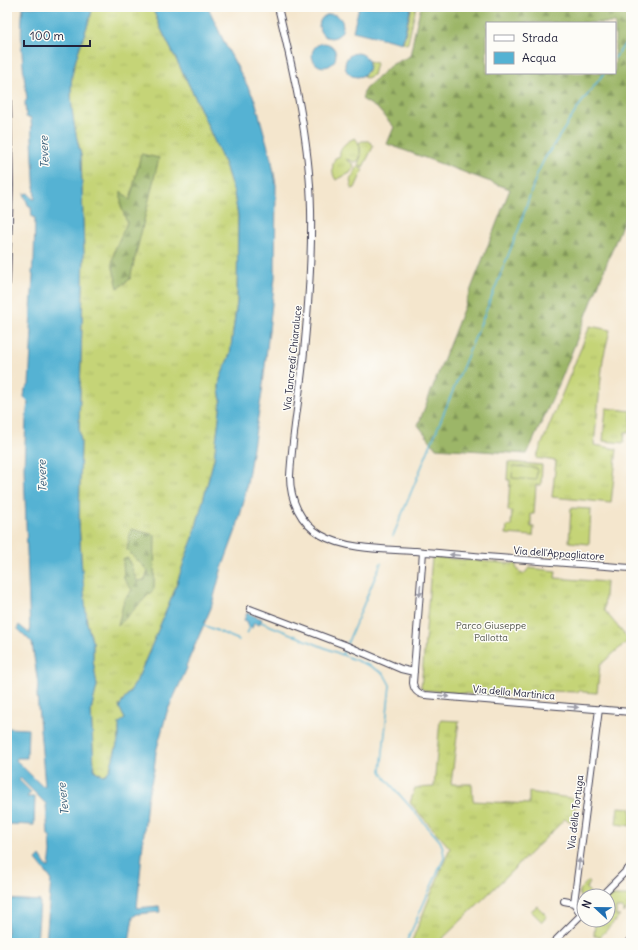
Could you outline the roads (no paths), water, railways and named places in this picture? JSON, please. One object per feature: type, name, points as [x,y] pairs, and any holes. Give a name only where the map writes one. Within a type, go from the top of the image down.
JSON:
[{"type":"street","name":"Via Tancredi Chiaraluce","points":[[278,7],[302,117],[309,170],[311,203],[308,301],[290,476],[293,502],[299,514],[309,526],[319,534],[333,541],[359,546],[486,558]]},
{"type":"street","points":[[7,64],[10,191],[7,282]]},
{"type":"street","name":"Via della Martinica","points":[[423,552],[414,672],[414,688],[417,692],[421,694],[631,712]]},
{"type":"street","name":"Via dell'Appagliatore","points":[[486,558],[631,568]]},
{"type":"street","points":[[250,609],[347,646],[401,669],[414,672]]},
{"type":"street","name":"Via della Tortuga","points":[[574,903],[598,709]]},
{"type":"street","points":[[609,888],[631,866]]},
{"type":"street","points":[[564,901],[574,903],[576,905]]},
{"type":"street","points":[[553,943],[576,921]]},
{"type":"street","points":[[628,943],[631,940]]},
{"type":"water","name":"Tevere","points":[[23,7],[93,7],[74,66],[71,99],[76,134],[81,155],[84,254],[79,427],[81,442],[79,521],[87,623],[93,641],[93,660],[97,686],[91,710],[94,767],[95,771],[103,775],[110,769],[119,737],[119,723],[125,719],[119,707],[135,684],[141,671],[174,592],[193,538],[214,459],[221,402],[219,388],[220,379],[230,354],[237,302],[238,216],[234,193],[225,165],[195,97],[161,29],[152,7],[208,7],[225,44],[255,100],[272,162],[276,185],[275,277],[262,393],[244,501],[236,530],[221,571],[211,608],[186,666],[187,668],[167,712],[156,752],[154,770],[147,800],[137,908],[159,906],[160,912],[137,914],[133,917],[129,943],[46,943],[51,879],[36,860],[40,856],[47,867],[49,867],[51,852],[50,837],[48,835],[46,804],[20,778],[19,780],[31,792],[27,797],[35,797],[34,825],[7,824],[7,728],[28,729],[27,758],[17,758],[16,760],[41,785],[45,786],[37,695],[38,684],[32,643],[18,629],[19,625],[30,634],[24,468],[28,402],[24,398],[25,389],[29,385],[35,218],[32,217],[31,207],[28,205],[24,194],[28,193],[33,199],[35,199],[31,118],[26,117],[25,102],[27,99],[21,42]]},
{"type":"water","points":[[359,7],[411,7],[402,43],[353,31]]},
{"type":"water","points":[[331,14],[336,15],[342,21],[342,31],[336,37],[331,38],[326,37],[320,31],[319,26],[320,21],[326,15]]},
{"type":"water","points":[[324,43],[329,44],[335,50],[335,60],[329,66],[324,67],[319,66],[313,60],[312,55],[313,50],[319,44]]},
{"type":"water","points":[[357,53],[362,54],[368,60],[368,70],[362,76],[357,77],[352,76],[346,70],[345,65],[346,60],[352,54]]},
{"type":"water","points":[[247,613],[262,619],[259,625],[254,623],[252,628],[247,626],[248,622],[244,620]]},
{"type":"water","points":[[7,899],[40,901],[37,943],[7,943]]},
{"type":"waterway","points":[[616,57],[631,35]]},
{"type":"waterway","points":[[393,536],[490,301],[519,228],[537,174],[545,158],[579,106],[603,74]]},
{"type":"waterway","points":[[347,644],[381,563]]},
{"type":"waterway","points":[[261,622],[370,666],[384,674],[390,685],[381,771],[385,778],[440,841],[443,848],[444,858],[406,943]]},
{"type":"waterway","points":[[203,625],[218,631]]},
{"type":"waterway","points":[[247,634],[250,627]]},
{"type":"waterway","points":[[220,632],[239,640]]},
{"type":"waterway","points":[[342,655],[345,648]]},
{"type":"park label","name":"Parco Giuseppe Pallotta","points":[[491,630]]}]
